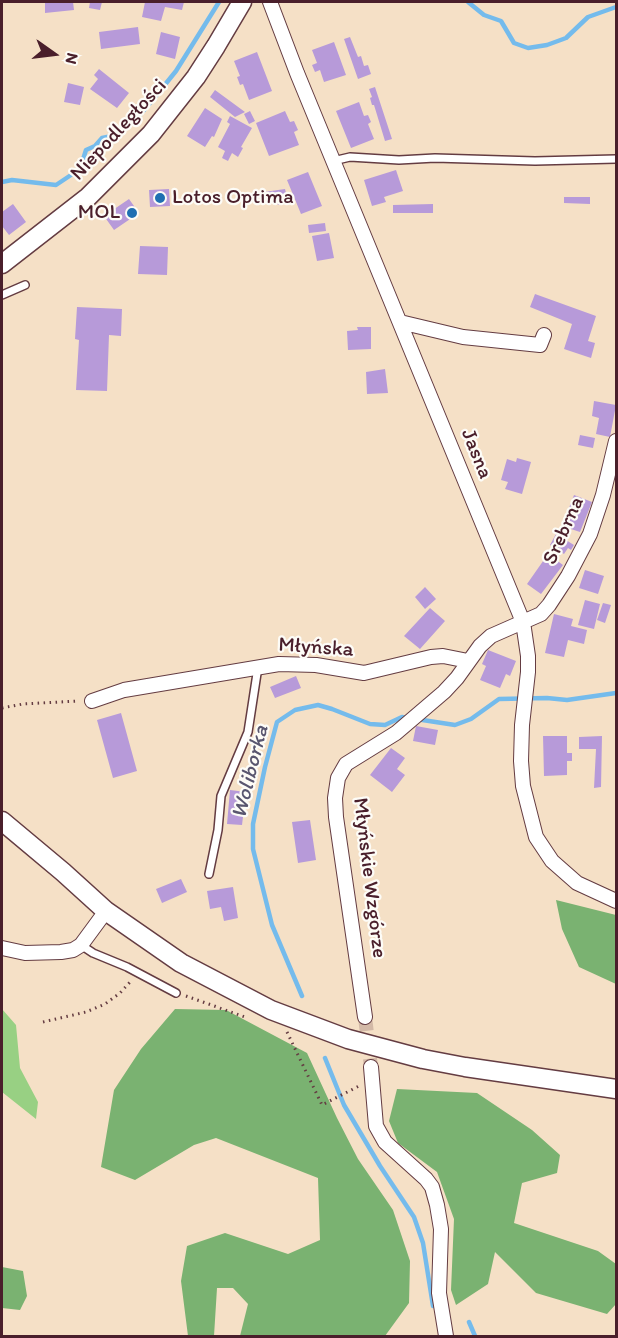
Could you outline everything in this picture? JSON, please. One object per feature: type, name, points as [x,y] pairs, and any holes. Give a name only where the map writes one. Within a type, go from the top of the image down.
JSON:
[{"type":"main road","name":"Niepodległości","points":[[2,264],[88,197],[151,134],[196,77],[242,2]]},
{"type":"main road","points":[[2,821],[106,911],[181,963],[270,1010],[348,1039],[423,1059],[616,1089]]},
{"type":"street","name":"Jasna","points":[[270,2],[297,73],[523,622],[528,656],[520,761],[523,786],[536,837],[552,861],[577,883],[616,902]]},
{"type":"street","points":[[400,322],[463,337],[540,345],[544,335]]},
{"type":"street","name":"Srebrna","points":[[523,622],[541,614],[549,604],[568,576],[590,534],[603,495],[616,441]]},
{"type":"street","points":[[468,661],[491,636],[523,622]]},
{"type":"street","name":"Młyńska","points":[[92,700],[124,690],[258,667],[303,664],[364,673],[431,657],[443,656],[468,661]]},
{"type":"street","name":"Młyńskie Wzgórze","points":[[365,1017],[338,829],[336,788],[338,778],[346,764],[405,726],[423,711],[457,678],[468,661]]},
{"type":"street","points":[[2,948],[25,953],[61,952],[81,945],[106,911]]},
{"type":"street","points":[[371,1067],[376,1126],[385,1142],[432,1187],[441,1229],[439,1293],[446,1336]]},
{"type":"lane","points":[[333,161],[350,157],[536,161],[616,159]]},
{"type":"lane","points":[[2,294],[25,285]]},
{"type":"lane","points":[[209,874],[218,830],[221,796],[248,732],[258,667]]},
{"type":"lane","points":[[81,945],[176,993]]},
{"type":"path","points":[[2,708],[23,704],[92,700]]},
{"type":"path","points":[[43,1022],[86,1012],[105,1004],[128,985],[138,972]]},
{"type":"path","points":[[176,993],[256,1020]]},
{"type":"path","points":[[286,1030],[322,1105],[361,1085]]},
{"type":"green space","points":[[556,900],[616,915],[616,984],[579,967],[562,929]]},
{"type":"green space","points":[[2,1009],[16,1025],[20,1068],[38,1102],[36,1119],[2,1092]]},
{"type":"green space","points":[[175,1009],[226,1010],[307,1053],[358,1159],[393,1210],[410,1261],[409,1303],[385,1336],[240,1336],[248,1304],[233,1288],[217,1288],[214,1336],[188,1336],[181,1281],[187,1246],[225,1233],[288,1254],[320,1240],[318,1178],[216,1138],[194,1145],[135,1180],[101,1167],[114,1090],[141,1049]]},
{"type":"green space","points":[[397,1089],[477,1093],[532,1130],[560,1155],[557,1173],[522,1183],[514,1223],[598,1251],[616,1264],[616,1304],[607,1314],[536,1293],[495,1252],[488,1284],[456,1305],[451,1290],[454,1219],[437,1172],[398,1143],[389,1121]]},
{"type":"green space","points":[[2,1267],[23,1271],[27,1296],[20,1310],[2,1308]]},
{"type":"building","points":[[45,2],[73,2],[74,10],[45,13]]},
{"type":"building","points":[[90,2],[102,2],[100,10],[89,8]]},
{"type":"building","points":[[145,2],[184,2],[182,10],[165,7],[161,21],[142,17]]},
{"type":"building","points":[[138,27],[140,44],[101,49],[99,32]]},
{"type":"building","points":[[161,32],[180,37],[175,59],[156,54]]},
{"type":"building","points":[[350,37],[358,57],[361,56],[364,66],[368,65],[371,74],[358,79],[344,39]]},
{"type":"building","points":[[334,42],[346,75],[324,82],[320,70],[315,72],[312,65],[317,63],[312,50]]},
{"type":"building","points":[[257,52],[272,91],[249,100],[243,84],[240,85],[237,77],[240,76],[234,61]]},
{"type":"building","points":[[99,69],[129,93],[117,108],[90,89],[98,79],[94,75]]},
{"type":"building","points":[[68,83],[84,87],[80,105],[64,102]]},
{"type":"building","points":[[375,87],[392,139],[385,141],[370,98],[372,97],[369,89]]},
{"type":"building","points":[[215,90],[245,112],[235,117],[210,97]]},
{"type":"building","points":[[359,102],[364,116],[368,115],[371,122],[368,124],[374,139],[351,148],[336,111]]},
{"type":"building","points":[[205,108],[222,119],[214,137],[212,136],[205,147],[187,136]]},
{"type":"building","points":[[250,111],[255,121],[249,124],[244,114]]},
{"type":"building","points":[[285,111],[290,122],[294,121],[298,130],[294,132],[299,145],[269,156],[256,123]]},
{"type":"building","points":[[230,116],[252,128],[238,157],[232,153],[228,161],[222,158],[225,151],[218,147],[230,124],[227,122]]},
{"type":"building","points":[[396,170],[403,191],[384,197],[386,202],[372,206],[364,180]]},
{"type":"building","points":[[308,172],[322,206],[301,214],[287,180]]},
{"type":"building","name":"Lotos Optima","points":[[169,189],[170,206],[150,207],[149,190]]},
{"type":"building","points":[[285,189],[288,201],[278,205],[275,197],[265,199],[264,192]]},
{"type":"building","points":[[564,197],[590,197],[590,204],[564,203]]},
{"type":"building","points":[[129,199],[139,213],[114,230],[104,216]]},
{"type":"building","points":[[13,204],[26,222],[9,235],[2,226],[2,212]]},
{"type":"building","points":[[433,204],[433,213],[393,213],[393,205]]},
{"type":"building","points":[[325,223],[326,231],[309,233],[308,225]]},
{"type":"building","points":[[329,233],[334,258],[317,261],[312,236]]},
{"type":"building","points":[[140,246],[168,247],[167,275],[138,274]]},
{"type":"building","points":[[535,294],[596,316],[588,341],[595,343],[591,358],[564,349],[572,324],[530,307]]},
{"type":"building","points":[[77,307],[122,309],[121,336],[109,335],[107,391],[76,390],[79,340],[75,339]]},
{"type":"building","points":[[357,327],[371,327],[371,349],[348,350],[347,331],[358,330]]},
{"type":"building","points":[[385,369],[388,393],[367,394],[366,372]]},
{"type":"building","points":[[594,401],[616,405],[610,437],[596,434],[599,418],[592,416]]},
{"type":"building","points":[[580,435],[595,438],[593,448],[578,445]]},
{"type":"building","points":[[517,458],[531,462],[522,494],[505,489],[508,482],[501,480],[507,459],[516,462]]},
{"type":"building","points":[[574,495],[592,502],[580,532],[562,526]]},
{"type":"building","points":[[556,534],[574,545],[571,550],[568,548],[564,554],[550,545]]},
{"type":"building","points":[[548,554],[563,565],[541,594],[527,584]]},
{"type":"building","points":[[585,570],[604,576],[598,594],[579,588]]},
{"type":"building","points":[[425,587],[436,599],[425,609],[415,597]]},
{"type":"building","points":[[585,600],[600,604],[594,629],[578,625]]},
{"type":"building","points":[[603,603],[611,605],[605,623],[597,620]]},
{"type":"building","points":[[430,608],[445,621],[420,649],[404,636]]},
{"type":"building","points":[[554,614],[573,619],[571,626],[587,630],[584,644],[568,640],[564,657],[545,653]]},
{"type":"building","points":[[488,650],[516,661],[510,676],[506,674],[500,688],[480,680],[486,666],[482,664]]},
{"type":"building","points":[[296,676],[301,688],[275,698],[270,687]]},
{"type":"building","points":[[121,713],[137,771],[113,778],[97,720]]},
{"type":"building","points":[[416,726],[438,730],[435,745],[413,741]]},
{"type":"building","points":[[543,736],[567,736],[567,753],[572,753],[572,761],[567,761],[567,775],[544,776]]},
{"type":"building","points":[[602,736],[601,787],[594,788],[596,749],[579,749],[579,737]]},
{"type":"building","points":[[391,748],[405,758],[397,769],[405,775],[392,792],[370,775]]},
{"type":"building","points":[[230,790],[246,792],[242,825],[227,824]]},
{"type":"building","points":[[310,820],[316,860],[298,863],[292,822]]},
{"type":"building","points":[[181,879],[187,892],[162,903],[156,889]]},
{"type":"building","points":[[233,887],[238,918],[224,921],[221,907],[210,909],[207,891]]},
{"type":"waterway","points":[[2,182],[12,180],[56,185],[80,169],[86,150],[95,146],[102,138],[112,136],[138,117],[155,97],[176,71],[219,2]]},
{"type":"waterway","points":[[468,2],[484,15],[501,21],[514,43],[528,48],[547,45],[566,38],[588,17],[616,7]]},
{"type":"waterway","name":"Woliborka","points":[[416,719],[455,725],[471,719],[499,699],[567,700],[616,693]]},
{"type":"waterway","name":"Woliborka","points":[[302,996],[272,925],[253,849],[253,824],[277,722],[295,710],[318,705],[370,724],[385,725],[402,717],[408,718]]},
{"type":"waterway","name":"Woliborka","points":[[325,1058],[344,1105],[380,1166],[414,1217],[423,1243],[433,1306]]},
{"type":"waterway","name":"Woliborka","points":[[469,1322],[475,1336]]},
{"type":"tunnel","points":[[365,1017],[371,1067]]},
{"type":"place","name":"Lotos Optima","points":[[160,198]]},
{"type":"place","name":"MOL","points":[[132,213]]}]
